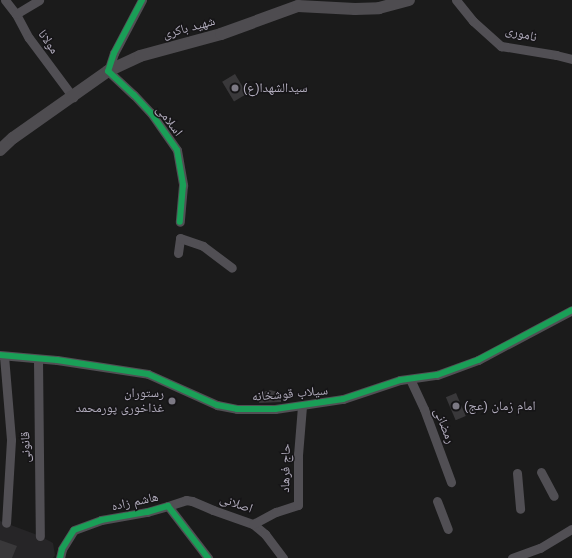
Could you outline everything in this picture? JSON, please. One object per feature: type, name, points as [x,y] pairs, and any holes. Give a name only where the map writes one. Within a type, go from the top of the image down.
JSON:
[{"type":"main road","name":"شهید باکری","points":[[0,150],[13,138],[108,71],[140,56],[209,38],[298,6],[355,9],[379,8],[409,0]]},
{"type":"street","name":"مولانا","points":[[5,0],[16,14],[29,38],[73,97]]},
{"type":"street","points":[[16,14],[39,0]]},
{"type":"street","points":[[108,71],[114,53],[142,0]]},
{"type":"street","name":"ناموری","points":[[456,0],[474,21],[501,46],[556,54],[572,59]]},
{"type":"street","name":"اسلامی","points":[[108,71],[151,113],[177,150],[183,185],[180,222]]},
{"type":"street","points":[[178,253],[180,238],[203,246],[232,268]]},
{"type":"street","name":"سیلاب قوشخانه","points":[[2,355],[148,374],[205,400],[237,409],[275,409],[342,399],[410,379],[437,375],[478,360],[572,310]]},
{"type":"street","points":[[2,355],[11,440],[6,523]]},
{"type":"street","name":"قانونی","points":[[38,359],[40,536]]},
{"type":"street","name":"رمضانی","points":[[410,379],[424,409],[451,482]]},
{"type":"street","name":"حاج فرهاد","points":[[253,524],[276,512],[298,505],[298,455],[302,406]]},
{"type":"street","points":[[542,472],[554,496]]},
{"type":"street","points":[[517,473],[520,509]]},
{"type":"street","name":"اصلانی","points":[[168,506],[186,500],[192,501],[253,524],[264,534],[283,558]]},
{"type":"street","points":[[437,501],[448,530]]},
{"type":"street","name":"هاشم زاده","points":[[60,558],[62,549],[74,530],[101,520],[147,512],[168,506],[208,558]]},
{"type":"street","points":[[512,558],[540,548],[572,529]]},
{"type":"shaded area","points":[[0,521],[40,536],[53,543],[55,555],[53,558],[0,558]]},
{"type":"building","name":"سیدالشهدا(ع)","points":[[235,74],[247,94],[234,101],[222,82]]},
{"type":"building","points":[[270,390],[281,393],[281,402],[259,403],[260,393]]},
{"type":"building","name":"امام زمان (عج)","points":[[456,393],[466,416],[456,420],[446,397]]},
{"type":"building","points":[[0,540],[17,546],[12,558],[0,558]]},
{"type":"cycle path","points":[[142,0],[114,53],[108,71],[151,113],[177,150],[183,185],[180,222]]},
{"type":"cycle path","points":[[0,355],[57,360],[148,374],[217,405],[237,409],[275,409],[343,399],[400,380],[437,375],[478,360],[572,310]]},
{"type":"cycle path","points":[[60,558],[62,549],[74,530],[101,520],[147,512],[168,506],[208,558]]},
{"type":"place","name":"سیدالشهدا(ع)","points":[[235,88]]},
{"type":"place","name":"رستوران غذاخوری پورمحمد","points":[[172,401]]},
{"type":"place","name":"امام زمان (عج)","points":[[456,406]]}]
